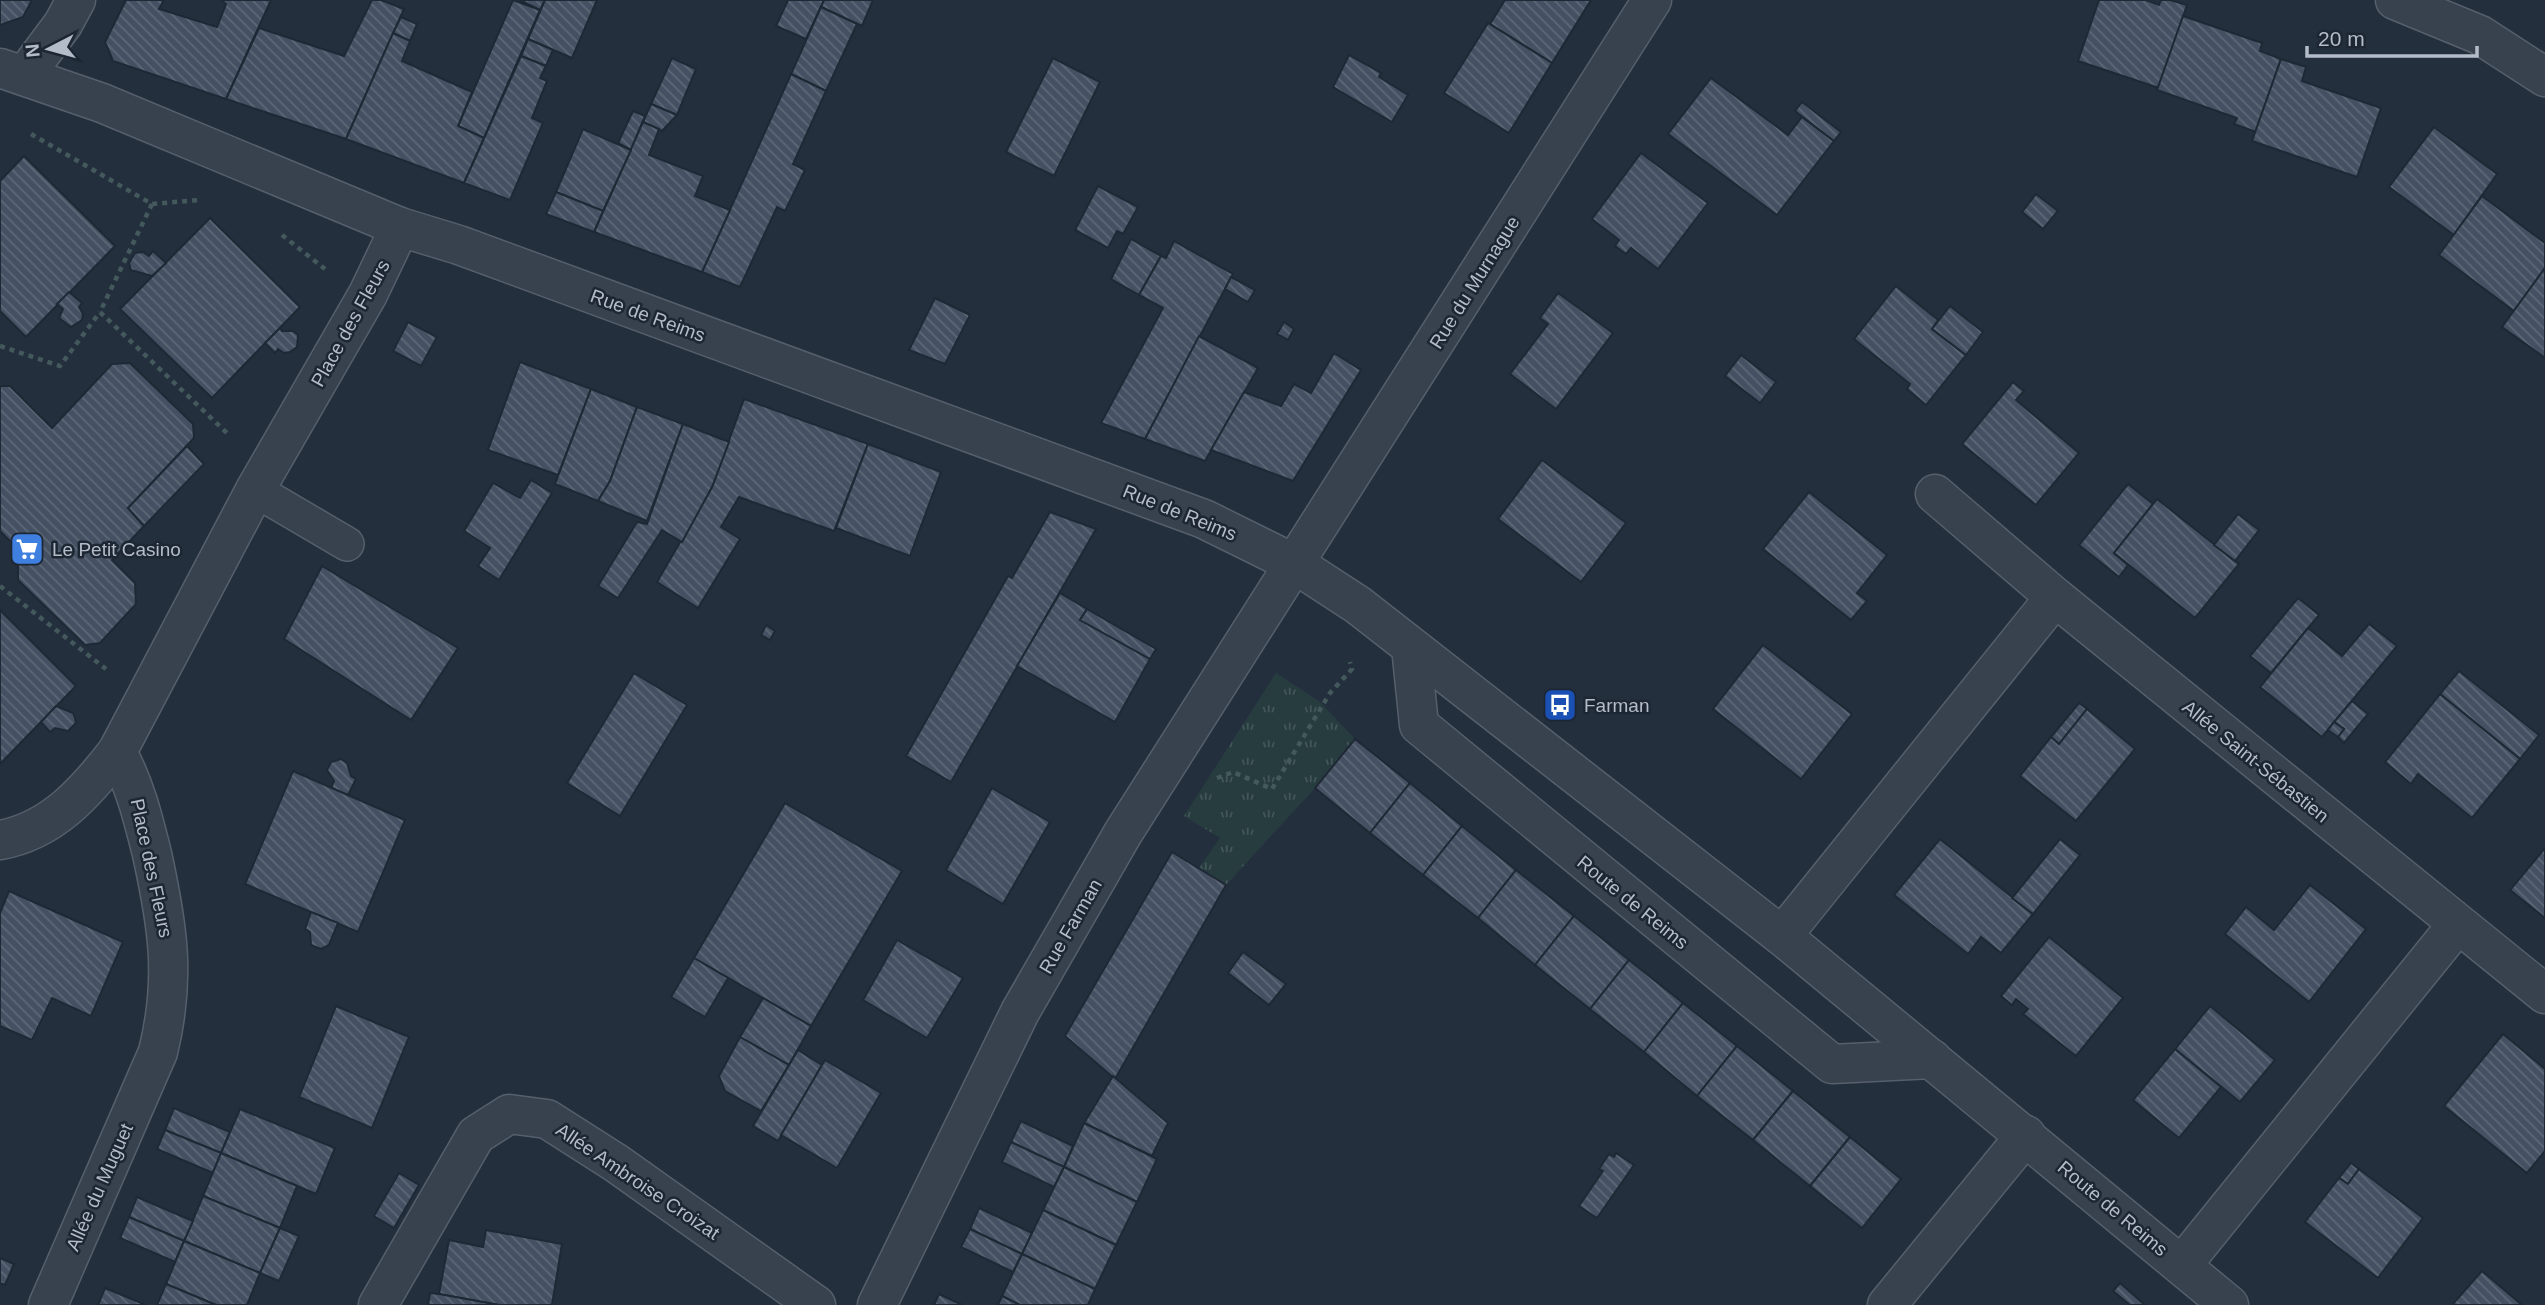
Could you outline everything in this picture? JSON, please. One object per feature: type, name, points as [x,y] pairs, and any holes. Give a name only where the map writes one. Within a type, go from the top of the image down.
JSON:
[{"type":"street","points":[[12,72],[63,24],[76,0]]},
{"type":"street","name":"Rue du Murnague","points":[[1296,564],[1652,0]]},
{"type":"street","points":[[2395,0],[2480,35],[2545,77]]},
{"type":"street","name":"Rue de Reims","points":[[12,72],[102,103],[400,227],[459,245],[1205,519],[1296,564]]},
{"type":"street","name":"Place des Fleurs","points":[[0,840],[15,838],[64,811],[89,788],[117,752],[255,490],[368,294],[400,227]]},
{"type":"street","name":"Allée Saint-Sébastien","points":[[1935,494],[2056,597],[2545,994]]},
{"type":"street","name":"Route de Reims","points":[[1296,564],[1358,605],[1782,936],[2229,1305]]},
{"type":"street","name":"Rue Farman","points":[[877,1305],[1020,1012],[1123,834],[1296,564]]},
{"type":"street","points":[[1782,936],[2056,597]]},
{"type":"street","name":"Route de Reims","points":[[1411,647],[1419,726],[1832,1064],[1931,1059]]},
{"type":"street","name":"Place des Fleurs","points":[[117,752],[139,800],[170,950],[166,1017],[158,1052],[150,1068]]},
{"type":"street","points":[[2182,1265],[2457,925]]},
{"type":"street","name":"Allée du Muguet","points":[[48,1305],[150,1068]]},
{"type":"street","name":"Allée Ambroise Croizat","points":[[378,1305],[476,1135],[509,1114],[547,1119],[616,1163],[816,1305]]},
{"type":"street","points":[[1887,1305],[2026,1135]]},
{"type":"lane","points":[[255,490],[347,544]]},
{"type":"path","points":[[23,129],[152,204],[207,199]]},
{"type":"path","points":[[0,346],[60,366],[100,312],[152,204]]},
{"type":"path","points":[[275,229],[326,270]]},
{"type":"path","points":[[100,312],[233,439]]},
{"type":"path","points":[[0,586],[109,671]]},
{"type":"path","points":[[1171,759],[1208,782],[1233,772],[1272,789],[1330,693],[1352,669],[1340,636],[1358,605]]},
{"type":"green space","points":[[1276,673],[1320,702],[1355,739],[1315,788],[1226,885],[1199,868],[1220,838],[1184,816]]},
{"type":"building","points":[[0,0],[32,0],[23,17],[0,25]]},
{"type":"building","points":[[126,0],[164,0],[159,9],[217,27],[226,4],[221,0],[271,0],[226,99],[113,61],[105,42]]},
{"type":"building","points":[[372,0],[381,0],[404,9],[346,139],[226,99],[259,28],[344,56]]},
{"type":"building","points":[[513,0],[540,10],[484,138],[458,126]]},
{"type":"building","points":[[520,0],[545,0],[540,10]]},
{"type":"building","points":[[545,0],[597,0],[572,58],[528,39]]},
{"type":"building","points":[[788,0],[824,0],[806,39],[776,26]]},
{"type":"building","points":[[824,0],[873,0],[862,26],[821,7]]},
{"type":"building","points":[[1505,0],[1591,0],[1552,63],[1490,24]]},
{"type":"building","points":[[2099,0],[2146,0],[2159,5],[2161,0],[2170,0],[2187,5],[2159,88],[2078,61]]},
{"type":"building","points":[[821,7],[857,24],[826,91],[791,74]]},
{"type":"building","points":[[2183,16],[2262,43],[2260,51],[2281,59],[2256,132],[2234,124],[2237,118],[2157,90]]},
{"type":"building","points":[[401,17],[417,24],[410,41],[393,33]]},
{"type":"building","points":[[1488,23],[1552,63],[1509,133],[1444,93]]},
{"type":"building","points":[[393,33],[410,41],[402,61],[472,92],[458,126],[484,138],[464,183],[346,139]]},
{"type":"building","points":[[528,39],[553,50],[546,66],[521,56]]},
{"type":"building","points":[[1349,55],[1381,73],[1379,77],[1408,95],[1392,122],[1333,87]]},
{"type":"building","points":[[521,56],[546,66],[540,78],[547,81],[532,118],[543,123],[510,200],[464,183]]},
{"type":"building","points":[[672,58],[696,69],[677,115],[651,104]]},
{"type":"building","points":[[1053,58],[1100,82],[1054,176],[1006,152]]},
{"type":"building","points":[[2281,59],[2306,67],[2302,81],[2381,108],[2357,177],[2252,141]]},
{"type":"building","points":[[791,74],[826,91],[793,164],[805,170],[785,211],[777,207],[740,287],[702,272]]},
{"type":"building","points":[[1711,78],[1788,135],[1802,117],[1834,141],[1777,215],[1668,134]]},
{"type":"building","points":[[1802,102],[1841,132],[1834,141],[1795,111]]},
{"type":"building","points":[[651,104],[677,115],[662,131],[643,122]]},
{"type":"building","points":[[633,111],[645,116],[631,150],[618,143]]},
{"type":"building","points":[[643,122],[659,129],[649,155],[703,176],[695,196],[730,210],[702,272],[594,232]]},
{"type":"building","points":[[2434,127],[2497,174],[2454,235],[2389,187]]},
{"type":"building","points":[[583,129],[631,150],[603,211],[556,192]]},
{"type":"building","points":[[1641,153],[1708,203],[1658,269],[1631,248],[1626,254],[1615,246],[1619,240],[1592,219]]},
{"type":"building","points":[[24,156],[115,246],[26,337],[0,311],[0,181]]},
{"type":"building","points":[[1098,186],[1138,207],[1123,234],[1117,231],[1108,248],[1075,230]]},
{"type":"building","points":[[556,192],[603,211],[594,232],[546,214]]},
{"type":"building","points":[[2036,194],[2058,211],[2043,229],[2022,212]]},
{"type":"building","points":[[2482,196],[2545,243],[2545,268],[2514,311],[2439,255]]},
{"type":"building","points":[[210,218],[300,307],[212,398],[120,309]]},
{"type":"building","points":[[1131,239],[1161,256],[1139,295],[1111,279]]},
{"type":"building","points":[[1174,241],[1233,274],[1145,439],[1101,423],[1163,308],[1139,295],[1161,256],[1166,258]]},
{"type":"building","points":[[153,251],[166,263],[152,276],[131,270],[129,263],[135,253],[143,252],[149,256]]},
{"type":"building","points":[[2545,268],[2545,358],[2502,327]]},
{"type":"building","points":[[1231,277],[1255,290],[1248,302],[1225,289]]},
{"type":"building","points":[[1896,286],[1938,320],[1932,329],[1966,355],[1926,405],[1907,389],[1910,384],[1854,339]]},
{"type":"building","points":[[69,292],[82,303],[79,307],[83,314],[82,320],[71,327],[59,318],[63,309],[57,304]]},
{"type":"building","points":[[1558,293],[1613,333],[1556,409],[1510,374],[1548,324],[1540,318]]},
{"type":"building","points":[[935,298],[970,315],[945,364],[909,350]]},
{"type":"building","points":[[1950,306],[1983,332],[1966,355],[1932,329]]},
{"type":"building","points":[[408,322],[437,337],[421,366],[393,351]]},
{"type":"building","points":[[1284,322],[1294,329],[1288,340],[1277,334]]},
{"type":"building","points":[[280,328],[298,335],[297,347],[290,352],[284,353],[278,349],[275,353],[265,343]]},
{"type":"building","points":[[1199,336],[1258,368],[1205,461],[1145,439]]},
{"type":"building","points":[[1334,353],[1361,370],[1293,481],[1211,450],[1244,392],[1281,406],[1294,384],[1311,393]]},
{"type":"building","points":[[1741,355],[1776,382],[1760,403],[1725,376]]},
{"type":"building","points":[[520,362],[591,389],[558,475],[488,450]]},
{"type":"building","points":[[130,363],[193,424],[194,438],[128,508],[144,526],[112,560],[135,583],[136,604],[100,643],[85,645],[18,580],[18,562],[25,556],[0,531],[0,386],[10,386],[52,428],[112,364]]},
{"type":"building","points":[[2013,382],[2024,391],[2016,400],[2079,453],[2036,505],[1962,444]]},
{"type":"building","points":[[591,389],[637,407],[610,481],[598,501],[555,484]]},
{"type":"building","points":[[744,399],[868,444],[834,531],[739,497],[721,527],[740,539],[698,608],[657,582],[712,487]]},
{"type":"building","points":[[637,407],[683,424],[647,521],[598,501],[610,481]]},
{"type":"building","points":[[683,424],[729,442],[712,487],[682,542],[662,530],[618,598],[598,586],[637,522],[647,524]]},
{"type":"building","points":[[868,444],[941,472],[910,556],[836,528]]},
{"type":"building","points":[[187,446],[204,464],[144,526],[128,508]]},
{"type":"building","points":[[1542,460],[1626,523],[1581,582],[1498,519]]},
{"type":"building","points":[[531,480],[552,493],[499,580],[478,566],[490,548],[464,531],[493,483],[520,498]]},
{"type":"building","points":[[2128,484],[2153,504],[2114,553],[2128,565],[2119,577],[2079,545]]},
{"type":"building","points":[[1809,492],[1887,555],[1857,593],[1867,601],[1851,620],[1763,549]]},
{"type":"building","points":[[2157,499],[2239,564],[2195,618],[2114,553]]},
{"type":"building","points":[[1050,512],[1096,529],[951,782],[906,756],[1008,576],[1012,578]]},
{"type":"building","points":[[2238,514],[2259,530],[2235,561],[2214,545]]},
{"type":"building","points":[[322,566],[458,648],[411,720],[284,639]]},
{"type":"building","points":[[1060,593],[1087,609],[1080,620],[1150,659],[1115,722],[1017,666]]},
{"type":"building","points":[[2298,598],[2319,615],[2271,673],[2250,656]]},
{"type":"building","points":[[1087,609],[1156,649],[1150,659],[1080,620]]},
{"type":"building","points":[[0,610],[76,686],[0,764]]},
{"type":"building","points":[[2369,624],[2397,646],[2322,737],[2260,687],[2308,628],[2342,656]]},
{"type":"building","points":[[766,625],[775,631],[770,640],[761,635]]},
{"type":"building","points":[[1763,645],[1852,714],[1801,779],[1713,709]]},
{"type":"building","points":[[2459,671],[2539,735],[2520,759],[2440,694]]},
{"type":"building","points":[[634,673],[687,705],[620,816],[567,783]]},
{"type":"building","points":[[2440,694],[2520,759],[2472,818],[2418,774],[2411,784],[2385,762]]},
{"type":"building","points":[[2352,701],[2368,714],[2344,743],[2338,737],[2344,729],[2334,722]]},
{"type":"building","points":[[2079,703],[2087,709],[2059,744],[2051,737]]},
{"type":"building","points":[[56,706],[73,713],[76,723],[68,731],[55,728],[50,732],[41,722]]},
{"type":"building","points":[[2087,709],[2135,749],[2076,821],[2020,776],[2051,737],[2059,744]]},
{"type":"building","points":[[2334,722],[2344,729],[2338,737],[2328,730]]},
{"type":"building","points":[[1355,739],[1410,783],[1370,833],[1315,788]]},
{"type":"building","points":[[341,759],[347,763],[351,776],[356,779],[348,795],[331,788],[334,781],[327,770],[331,762]]},
{"type":"building","points":[[293,771],[405,820],[358,932],[245,884]]},
{"type":"building","points":[[1410,783],[1462,826],[1423,875],[1370,833]]},
{"type":"building","points":[[992,788],[1050,822],[1003,904],[946,870]]},
{"type":"building","points":[[785,803],[902,871],[811,1026],[694,958]]},
{"type":"building","points":[[1462,826],[1516,870],[1478,918],[1423,875]]},
{"type":"building","points":[[1940,839],[2033,914],[2001,953],[1981,937],[1968,954],[1894,895]]},
{"type":"building","points":[[2060,839],[2080,855],[2033,914],[2012,898]]},
{"type":"building","points":[[2545,848],[2545,918],[2510,890]]},
{"type":"building","points":[[1172,852],[1226,885],[1115,1079],[1065,1036]]},
{"type":"building","points":[[1516,870],[1574,916],[1535,965],[1478,918]]},
{"type":"building","points":[[2310,885],[2366,929],[2309,1002],[2225,934],[2246,907],[2274,930]]},
{"type":"building","points":[[9,891],[123,942],[91,1016],[52,998],[32,1040],[0,1026],[0,913]]},
{"type":"building","points":[[311,912],[338,923],[329,945],[321,949],[311,945],[310,932],[305,929]]},
{"type":"building","points":[[1574,916],[1629,960],[1590,1009],[1535,965]]},
{"type":"building","points":[[2049,937],[2123,998],[2076,1056],[2023,1014],[2028,1009],[2016,999],[2012,1005],[2001,996]]},
{"type":"building","points":[[897,940],[963,978],[927,1038],[863,1000]]},
{"type":"building","points":[[1243,952],[1286,984],[1269,1005],[1228,973]]},
{"type":"building","points":[[694,958],[728,978],[705,1017],[671,997]]},
{"type":"building","points":[[1629,960],[1683,1003],[1644,1052],[1590,1009]]},
{"type":"building","points":[[763,998],[811,1026],[789,1065],[740,1037]]},
{"type":"building","points":[[1683,1003],[1737,1046],[1697,1096],[1644,1052]]},
{"type":"building","points":[[336,1006],[409,1037],[372,1128],[299,1097]]},
{"type":"building","points":[[2210,1006],[2275,1060],[2240,1102],[2175,1049]]},
{"type":"building","points":[[2503,1034],[2545,1069],[2545,1151],[2527,1173],[2444,1106]]},
{"type":"building","points":[[740,1037],[789,1065],[761,1111],[725,1091],[719,1076]]},
{"type":"building","points":[[1737,1046],[1793,1091],[1753,1140],[1697,1096]]},
{"type":"building","points":[[2175,1049],[2221,1087],[2179,1138],[2133,1100]]},
{"type":"building","points":[[798,1050],[822,1065],[778,1141],[753,1126]]},
{"type":"building","points":[[825,1060],[881,1093],[837,1168],[781,1135]]},
{"type":"building","points":[[1113,1076],[1168,1123],[1152,1156],[1084,1123]]},
{"type":"building","points":[[1793,1091],[1850,1137],[1810,1186],[1753,1140]]},
{"type":"building","points":[[174,1108],[230,1132],[221,1153],[165,1130]]},
{"type":"building","points":[[240,1109],[335,1148],[316,1194],[221,1153]]},
{"type":"building","points":[[1021,1121],[1073,1146],[1064,1167],[1011,1142]]},
{"type":"building","points":[[1084,1123],[1157,1159],[1137,1202],[1064,1167]]},
{"type":"building","points":[[165,1130],[221,1153],[213,1173],[157,1149]]},
{"type":"building","points":[[1850,1137],[1901,1179],[1862,1228],[1810,1186]]},
{"type":"building","points":[[1011,1142],[1064,1167],[1054,1187],[1002,1162]]},
{"type":"building","points":[[221,1153],[297,1186],[280,1228],[203,1196]]},
{"type":"building","points":[[1616,1153],[1634,1165],[1597,1218],[1579,1206],[1603,1171],[1599,1169],[1609,1154],[1614,1157]]},
{"type":"building","points":[[2351,1163],[2359,1169],[2348,1184],[2339,1178]]},
{"type":"building","points":[[1064,1167],[1137,1202],[1116,1245],[1043,1210]]},
{"type":"building","points":[[2359,1169],[2423,1218],[2378,1278],[2305,1222],[2339,1178],[2348,1184]]},
{"type":"building","points":[[399,1173],[419,1185],[394,1228],[374,1216]]},
{"type":"building","points":[[203,1196],[280,1228],[260,1273],[184,1241]]},
{"type":"building","points":[[137,1197],[193,1221],[184,1241],[129,1217]]},
{"type":"building","points":[[979,1208],[1032,1233],[1022,1254],[970,1229]]},
{"type":"building","points":[[1043,1210],[1116,1245],[1095,1289],[1022,1254]]},
{"type":"building","points":[[129,1217],[184,1241],[175,1262],[120,1238]]},
{"type":"building","points":[[280,1228],[299,1236],[279,1281],[260,1273]]},
{"type":"building","points":[[970,1229],[1022,1254],[1013,1272],[961,1247]]},
{"type":"building","points":[[486,1230],[562,1244],[552,1305],[499,1305],[439,1294],[449,1240],[483,1247]]},
{"type":"building","points":[[184,1241],[260,1273],[247,1305],[216,1305],[166,1284]]},
{"type":"building","points":[[1022,1254],[1095,1289],[1088,1305],[1020,1305],[1002,1296]]},
{"type":"building","points":[[0,1258],[14,1264],[5,1285],[0,1283]]},
{"type":"building","points":[[2482,1271],[2522,1305],[2452,1305]]},
{"type":"building","points":[[2120,1283],[2145,1305],[2130,1305],[2113,1291]]},
{"type":"building","points":[[166,1284],[216,1305],[157,1305]]},
{"type":"building","points":[[105,1288],[146,1305],[98,1305]]},
{"type":"building","points":[[430,1293],[439,1294],[499,1305],[428,1305]]},
{"type":"building","points":[[939,1294],[962,1305],[934,1305]]},
{"type":"building","points":[[1002,1296],[1020,1305],[998,1305]]},
{"type":"place","name":"Le Petit Casino","points":[[27,549]]},
{"type":"place","name":"Farman","points":[[1560,705]]}]
